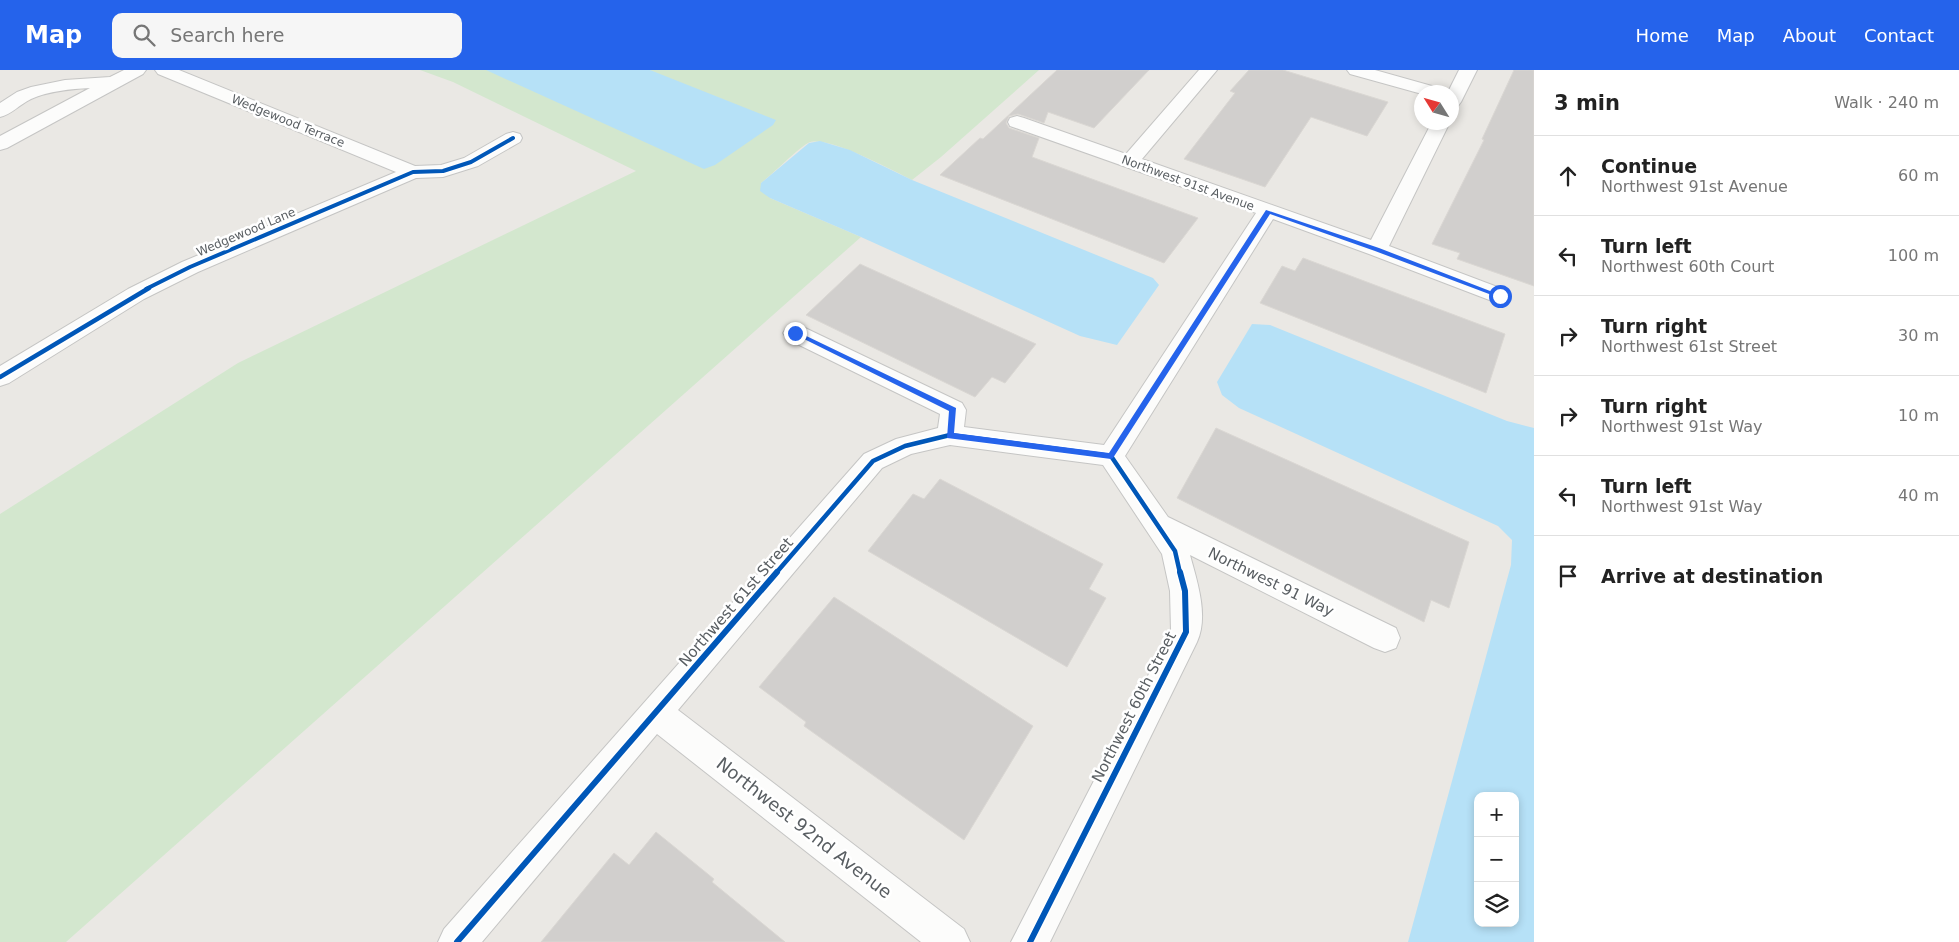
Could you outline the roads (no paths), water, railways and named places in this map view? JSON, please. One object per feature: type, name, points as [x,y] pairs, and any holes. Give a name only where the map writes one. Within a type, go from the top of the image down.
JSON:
[{"type":"street","points":[[0,144],[137,70]]},
{"type":"street","name":"Wedgewood Terrace","points":[[164,70],[413,172]]},
{"type":"street","points":[[1130,162],[1208,70]]},
{"type":"street","points":[[1356,70],[1414,87]]},
{"type":"street","points":[[1459,87],[1468,70]]},
{"type":"street","points":[[0,112],[7,105],[24,95],[64,84],[115,82]]},
{"type":"street","name":"Northwest 91st Avenue","points":[[1018,122],[1377,249],[1500,296]]},
{"type":"street","points":[[1377,249],[1437,130]]},
{"type":"street","name":"Wedgewood Lane","points":[[0,377],[144,290],[190,267],[413,172],[443,171],[471,162],[513,138]]},
{"type":"street","points":[[1111,456],[1268,211]]},
{"type":"street","points":[[795,333],[953,410],[950,436]]},
{"type":"street","name":"Northwest 61st Street","points":[[457,942],[873,461],[905,446],[950,436],[1111,456]]},
{"type":"street","name":"Northwest 60th Street","points":[[1030,942],[1186,632],[1185,591],[1175,551],[1111,456]]},
{"type":"street","name":"Northwest 91 Way","points":[[1158,526],[1385,638]]},
{"type":"street","name":"Northwest 92nd Avenue","points":[[656,714],[951,942]]},
{"type":"water","points":[[486,70],[650,70],[776,120],[773,125],[715,165],[704,169]]},
{"type":"water","points":[[820,141],[850,150],[912,180],[1153,278],[1159,285],[1117,345],[1080,336],[770,198],[760,191],[761,183],[809,143]]},
{"type":"water","points":[[1252,324],[1270,325],[1507,421],[1534,428],[1534,942],[1408,942],[1511,565],[1512,540],[1498,526],[1239,408],[1222,395],[1217,382]]}]
